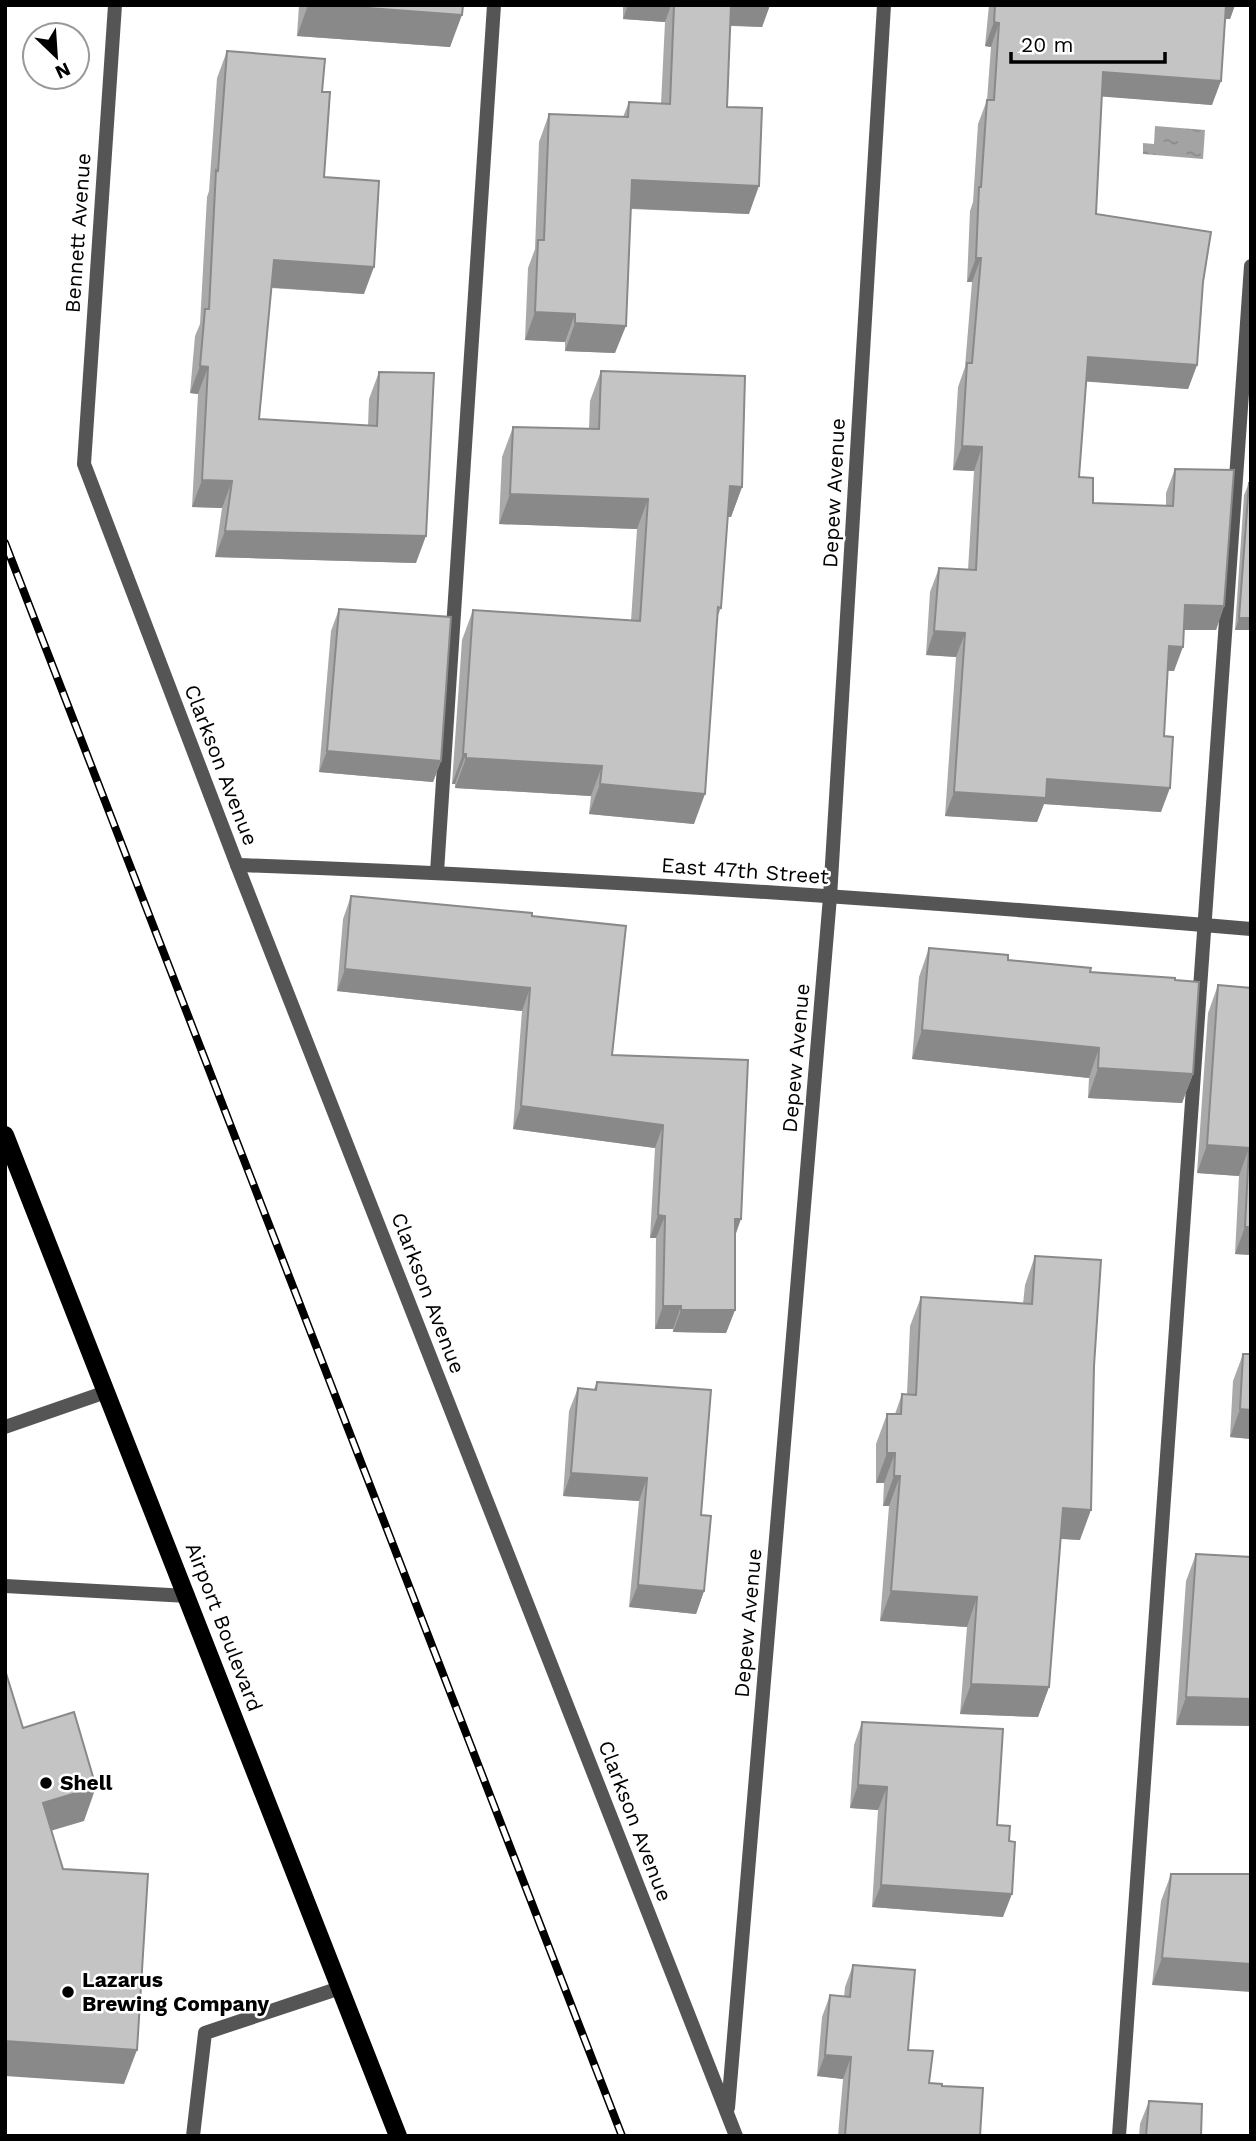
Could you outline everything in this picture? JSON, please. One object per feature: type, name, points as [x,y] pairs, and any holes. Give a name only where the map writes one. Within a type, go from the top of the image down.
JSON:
[{"type":"main road","name":"Airport Boulevard","points":[[7,1147],[188,1596],[398,2136]]},
{"type":"street","name":"Bennett Avenue","points":[[84,464],[115,5]]},
{"type":"street","points":[[437,872],[494,5]]},
{"type":"street","name":"Depew Avenue","points":[[727,2113],[830,897],[884,5]]},
{"type":"street","points":[[1119,2136],[1251,266]]},
{"type":"street","name":"Clarkson Avenue","points":[[84,464],[237,865],[736,2136]]},
{"type":"street","name":"East 47th Street","points":[[237,865],[437,872],[830,897],[1251,929]]},
{"type":"street","points":[[5,1427],[106,1392]]},
{"type":"street","points":[[5,1586],[188,1596]]},
{"type":"street","points":[[193,2136],[205,2033],[340,1988]]},
{"type":"water","points":[[1155,126],[1205,130],[1203,159],[1143,154],[1143,143],[1154,144]]},
{"type":"building","points":[[328,5],[463,5],[462,15]]},
{"type":"building","points":[[674,5],[731,5],[727,107],[762,108],[759,186],[632,180],[626,326],[575,323],[575,314],[535,312],[538,240],[544,240],[549,114],[628,117],[629,102],[670,104]]},
{"type":"building","points":[[995,5],[1226,5],[1221,81],[1103,72],[1096,214],[1211,232],[1203,282],[1197,365],[1088,357],[1079,477],[1093,478],[1093,503],[1173,506],[1175,469],[1234,470],[1224,606],[1185,605],[1183,647],[1169,646],[1164,736],[1173,737],[1170,788],[1047,779],[1046,798],[954,792],[965,633],[934,631],[939,568],[976,570],[982,447],[962,446],[967,363],[972,363],[981,258],[976,258],[987,100],[994,100],[999,23],[994,22]]},
{"type":"building","points":[[227,51],[325,59],[322,92],[330,92],[324,177],[379,181],[374,267],[274,260],[259,419],[377,426],[379,372],[434,373],[426,536],[225,531],[232,481],[202,480],[208,367],[200,366],[205,309],[209,309],[216,170],[218,171]]},
{"type":"building","points":[[601,371],[745,376],[742,487],[730,486],[721,608],[718,607],[705,794],[600,784],[602,766],[466,758],[466,754],[463,754],[473,610],[640,621],[648,499],[510,494],[513,427],[599,429]]},
{"type":"building","points":[[1249,483],[1251,618],[1239,618]]},
{"type":"building","points":[[339,609],[451,617],[441,761],[327,751]]},
{"type":"building","points":[[351,896],[532,913],[532,916],[626,926],[612,1055],[748,1060],[741,1219],[735,1219],[735,1310],[681,1310],[681,1306],[663,1306],[665,1216],[658,1215],[663,1125],[521,1106],[530,988],[345,969]]},
{"type":"building","points":[[929,948],[1008,955],[1008,960],[1091,968],[1090,972],[1199,982],[1193,1074],[1098,1068],[1099,1048],[922,1030]]},
{"type":"building","points":[[1218,985],[1251,988],[1251,1227],[1245,1227],[1249,1148],[1207,1145]]},
{"type":"building","points":[[1035,1256],[1101,1260],[1094,1366],[1091,1510],[1063,1508],[1049,1687],[971,1684],[977,1597],[891,1591],[900,1476],[894,1476],[895,1453],[887,1453],[887,1414],[901,1414],[902,1394],[916,1395],[921,1297],[1032,1304]]},
{"type":"building","points":[[1243,1354],[1251,1354],[1251,1410],[1240,1409]]},
{"type":"building","points":[[597,1382],[711,1390],[701,1515],[711,1516],[704,1591],[638,1585],[647,1478],[571,1473],[578,1388],[596,1390]]},
{"type":"building","points":[[1196,1554],[1251,1557],[1251,1699],[1186,1697]]},
{"type":"building","points":[[5,1670],[23,1728],[74,1712],[96,1787],[43,1803],[63,1869],[148,1874],[137,2050],[5,2041]]},
{"type":"building","points":[[862,1722],[1003,1729],[997,1825],[1010,1826],[1009,1841],[1015,1842],[1012,1894],[881,1885],[887,1787],[858,1785]]},
{"type":"building","points":[[1171,1874],[1251,1874],[1251,1964],[1162,1958]]},
{"type":"building","points":[[853,1965],[915,1970],[908,2050],[933,2051],[929,2083],[983,2088],[980,2136],[845,2136],[851,2057],[825,2055],[830,1995],[850,1997]]},
{"type":"building","points":[[1149,2101],[1202,2104],[1201,2136],[1146,2136]]},
{"type":"railway","points":[[5,543],[622,2136]]},
{"type":"place","name":"Shell","points":[[46,1783]]},
{"type":"place","name":"Lazarus Brewing Company","points":[[68,1992]]}]
